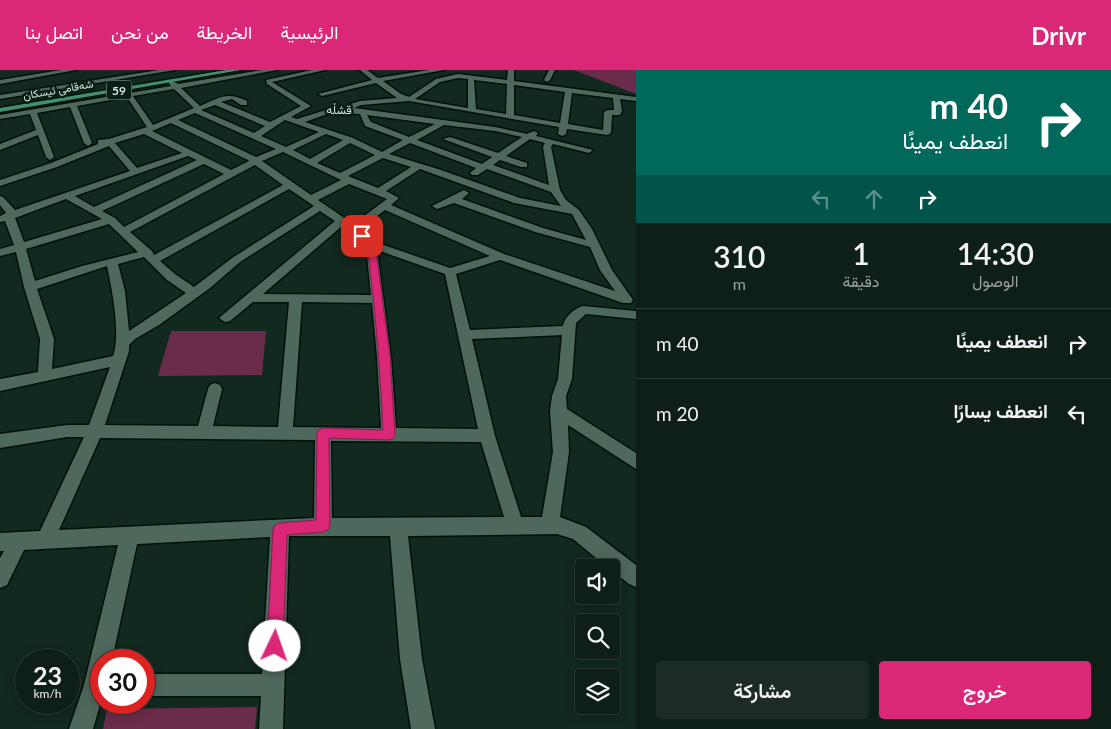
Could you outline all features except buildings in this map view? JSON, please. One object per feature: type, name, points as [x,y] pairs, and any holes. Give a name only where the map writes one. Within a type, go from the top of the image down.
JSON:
[{"type":"main road","name":"شەقامی ئیسکان","points":[[0,106],[217,70]]},
{"type":"main road","name":"شەقامی ئیسکان","points":[[0,110],[173,84],[238,70]]},
{"type":"street","points":[[0,82],[32,73],[73,70]]},
{"type":"street","points":[[0,97],[129,73],[172,70]]},
{"type":"street","points":[[0,117],[129,95],[173,84],[205,85],[248,74],[274,70]]},
{"type":"street","points":[[261,82],[322,70]]},
{"type":"street","points":[[363,70],[379,80],[398,96],[607,133],[608,112],[617,113],[618,111],[616,96]]},
{"type":"street","points":[[322,94],[379,80],[441,70]]},
{"type":"street","points":[[547,80],[552,70]]},
{"type":"street","points":[[32,73],[42,90]]},
{"type":"street","points":[[351,111],[350,107],[360,103],[410,99],[438,80],[458,73],[471,78],[511,76],[595,86]]},
{"type":"street","points":[[248,74],[307,106],[270,125],[254,137]]},
{"type":"street","points":[[511,76],[569,91],[636,99]]},
{"type":"street","points":[[510,117],[511,76]]},
{"type":"street","points":[[471,78],[472,110]]},
{"type":"street","points":[[173,84],[196,109],[254,137],[394,198],[353,229]]},
{"type":"street","points":[[562,145],[562,126],[569,91]]},
{"type":"street","points":[[129,95],[148,130],[255,161],[342,221],[371,244],[450,272],[500,256]]},
{"type":"street","points":[[0,183],[54,165],[110,142],[148,130],[216,99],[232,97],[244,103]]},
{"type":"street","points":[[216,99],[270,125]]},
{"type":"street","points":[[73,105],[88,143]]},
{"type":"street","points":[[299,121],[329,111],[365,112],[495,129],[589,150]]},
{"type":"street","points":[[33,112],[50,157]]},
{"type":"street","points":[[365,112],[363,116],[368,124],[484,167],[555,190]]},
{"type":"street","points":[[284,117],[350,140],[382,155],[416,167],[438,172],[518,201],[575,212]]},
{"type":"street","points":[[171,120],[190,141],[189,153]]},
{"type":"street","points":[[456,200],[468,183],[484,167],[529,137],[537,129],[529,120]]},
{"type":"street","points":[[122,344],[130,336],[154,322],[194,293],[346,178],[382,155],[444,122]]},
{"type":"street","points":[[8,134],[40,130]]},
{"type":"street","points":[[0,147],[40,130]]},
{"type":"street","points":[[124,231],[255,161],[325,132]]},
{"type":"street","points":[[447,138],[524,165]]},
{"type":"street","points":[[310,162],[350,140]]},
{"type":"street","points":[[0,175],[88,143],[110,142]]},
{"type":"street","points":[[110,142],[135,171]]},
{"type":"street","points":[[550,142],[547,147],[555,190],[562,202],[575,212],[587,229],[606,270],[636,314]]},
{"type":"street","points":[[7,217],[189,153],[231,174]]},
{"type":"street","points":[[94,211],[205,160]]},
{"type":"street","points":[[380,191],[416,167]]},
{"type":"street","points":[[30,288],[112,261],[150,256],[229,220],[271,193],[289,185]]},
{"type":"street","points":[[66,195],[110,220],[124,231],[171,277],[194,293]]},
{"type":"street","points":[[0,199],[20,247],[30,288],[47,339],[45,375]]},
{"type":"street","points":[[436,206],[446,201],[456,200],[539,230],[594,245]]},
{"type":"street","points":[[385,206],[500,256],[627,300]]},
{"type":"street","points":[[0,253],[110,220]]},
{"type":"street","points":[[225,318],[252,298],[306,249],[342,221]]},
{"type":"street","points":[[371,244],[384,357],[389,435]]},
{"type":"street","points":[[45,540],[95,431],[122,344],[119,291],[112,261]]},
{"type":"street","points":[[450,272],[487,436],[515,525]]},
{"type":"street","points":[[252,298],[376,299]]},
{"type":"street","points":[[285,433],[296,299]]},
{"type":"street","points":[[550,524],[561,452],[558,411],[559,396],[565,379],[570,322],[583,310],[636,314]]},
{"type":"street","points":[[463,335],[569,330]]},
{"type":"street","points":[[0,385],[118,360]]},
{"type":"street","points":[[204,432],[215,389]]},
{"type":"street","points":[[558,411],[636,462]]},
{"type":"street","points":[[0,441],[67,431],[487,436]]},
{"type":"street","points":[[323,433],[323,526]]},
{"type":"street","points":[[0,578],[9,542],[323,526],[398,528],[550,524],[564,526],[579,533],[636,577]]},
{"type":"street","points":[[398,528],[411,659],[423,729]]},
{"type":"street","points":[[270,729],[280,529]]},
{"type":"street","points":[[105,649],[129,536]]},
{"type":"street","points":[[155,685],[273,685]]},
{"type":"street","points":[[82,729],[90,707]]},
{"type":"shaded area","points":[[574,70],[636,70],[636,94]]},
{"type":"shaded area","points":[[171,331],[266,331],[262,375],[158,376]]},
{"type":"shaded area","points":[[257,707],[255,729],[103,729],[106,714],[155,714],[155,708]]},
{"type":"district","name":"قشڵه‌","points":[[339,109]]},
{"type":"route","points":[[275,646],[280,529],[323,526],[323,433],[389,435],[384,357],[376,299],[376,275],[371,244],[362,236]]}]
